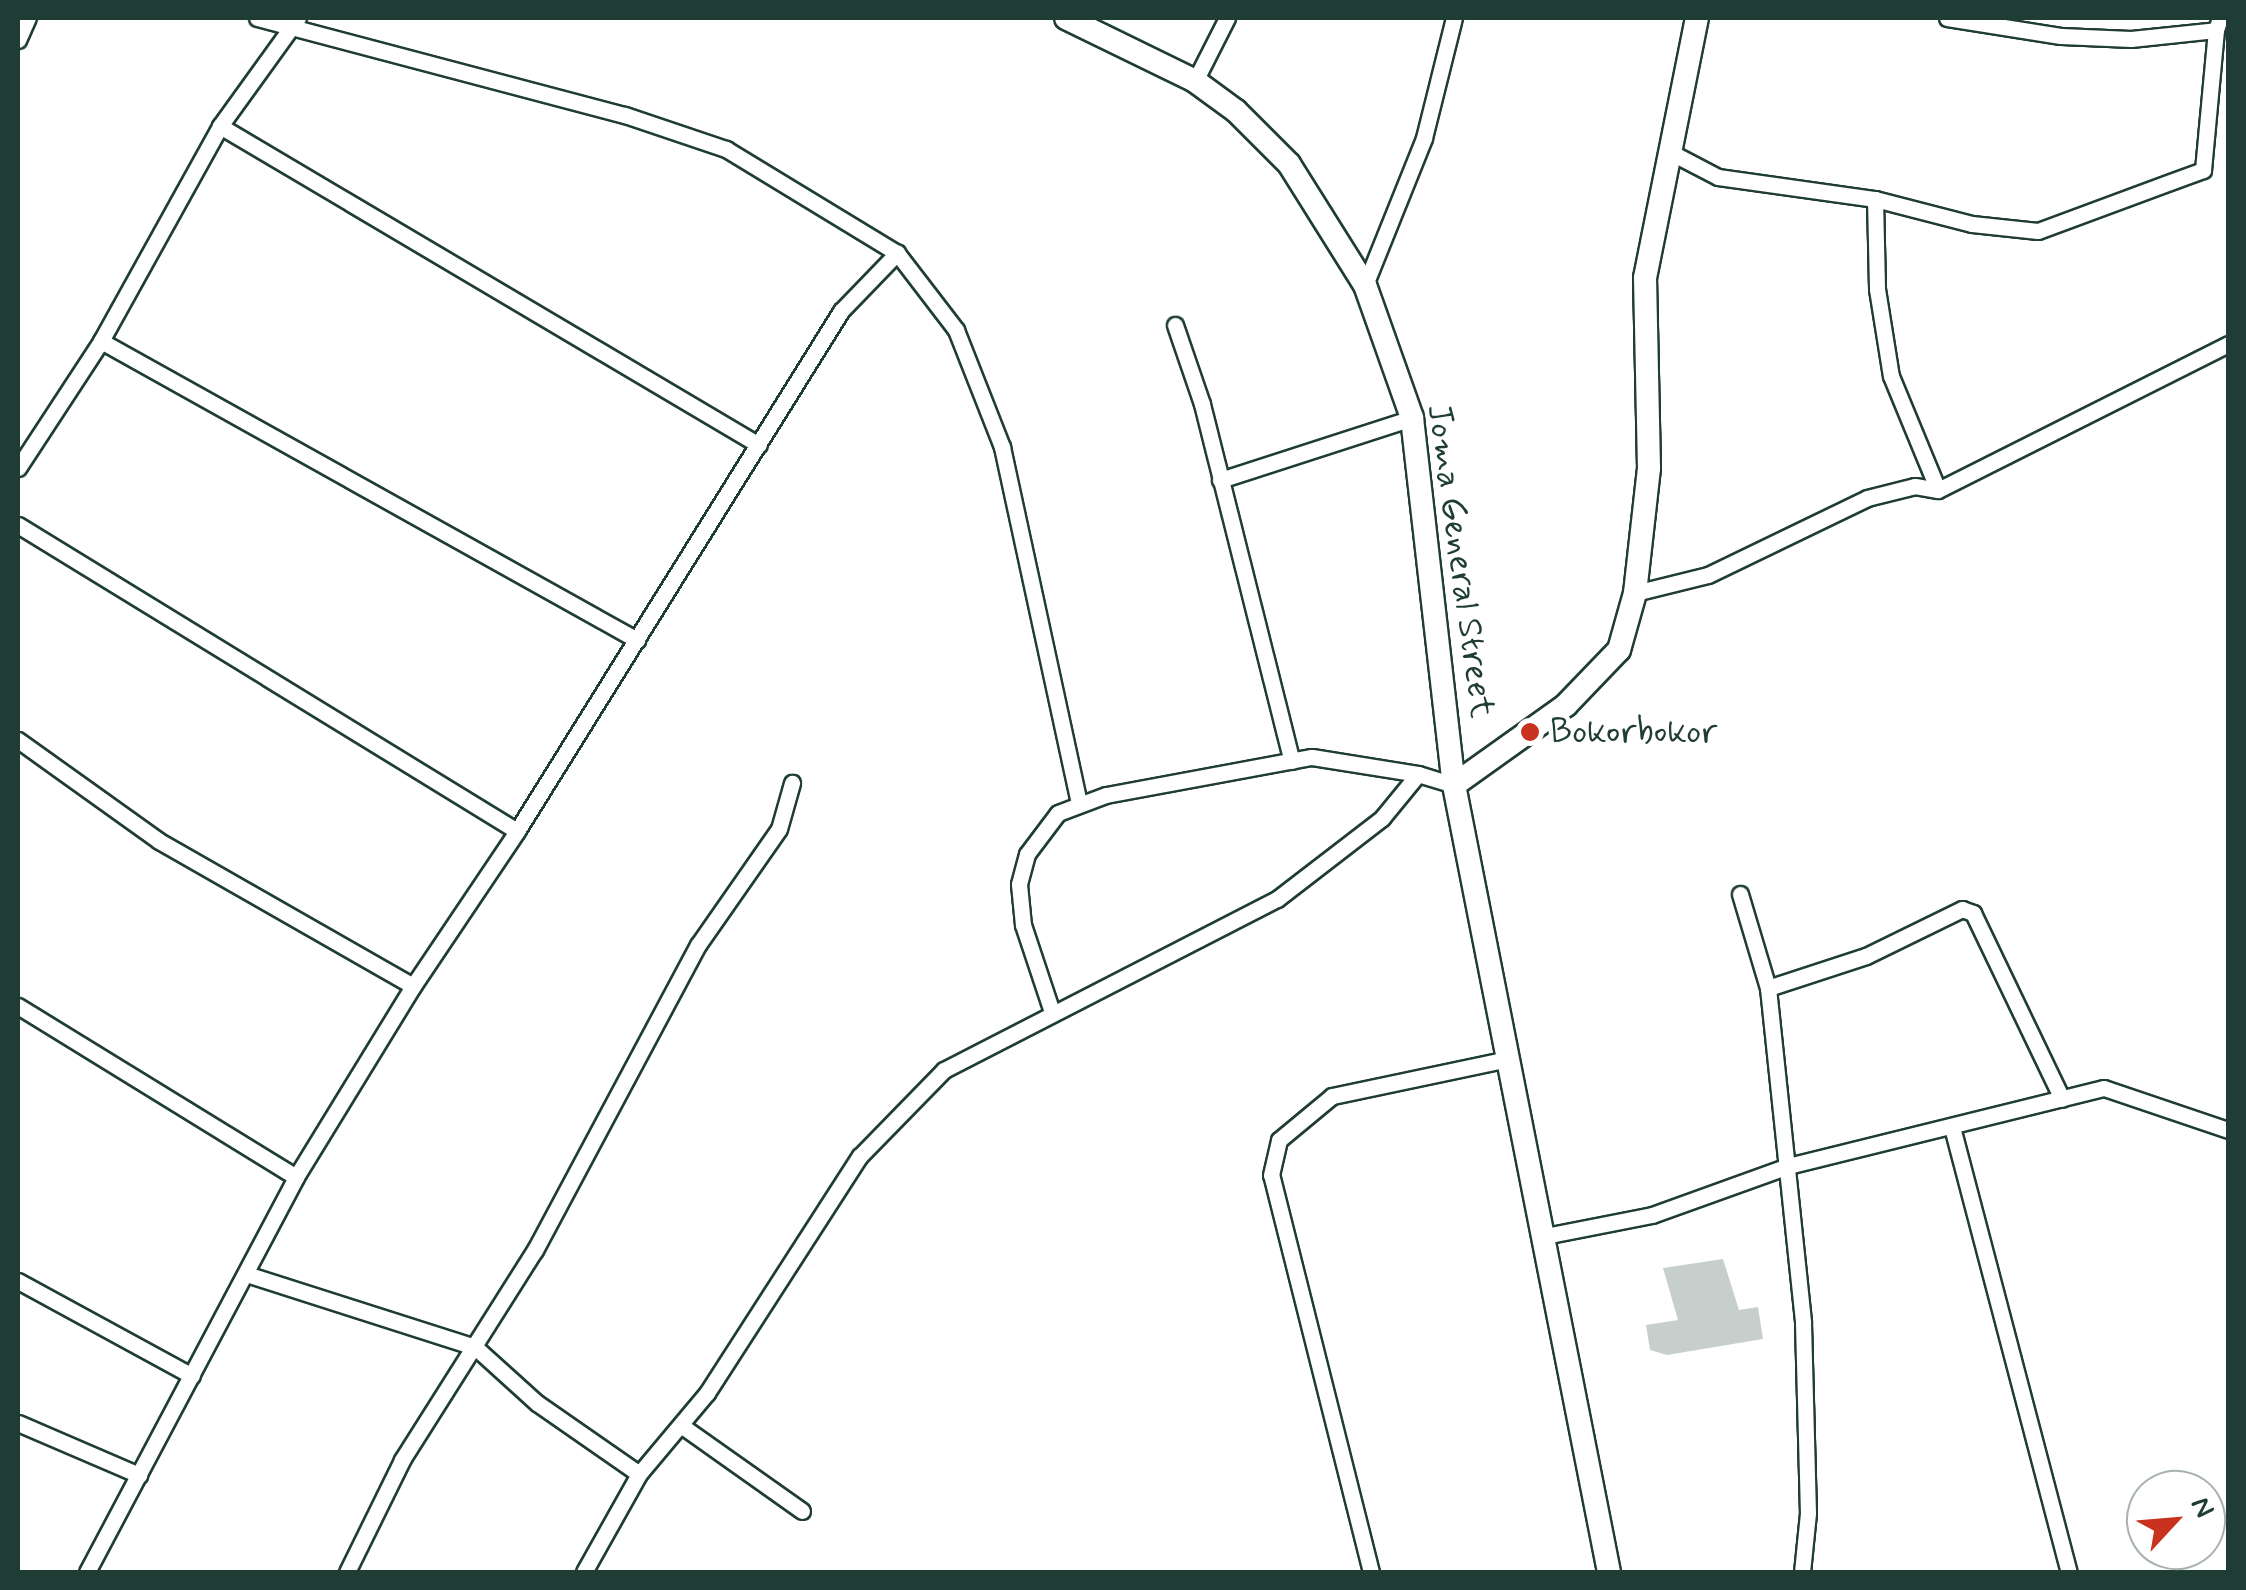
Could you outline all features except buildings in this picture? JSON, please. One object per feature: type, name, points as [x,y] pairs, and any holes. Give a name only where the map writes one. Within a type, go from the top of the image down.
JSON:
[{"type":"street","points":[[18,40],[28,18]]},
{"type":"street","points":[[257,18],[294,24],[625,115],[726,149],[897,252],[956,330],[1002,447],[1079,802]]},
{"type":"street","name":"Joma General Street","points":[[1066,18],[1195,82],[1236,111],[1289,164],[1365,285],[1412,418],[1454,785],[1610,1572]]},
{"type":"street","points":[[1195,82],[1227,18]]},
{"type":"street","points":[[1365,285],[1424,138],[1454,18]]},
{"type":"street","points":[[1052,1012],[1023,925],[1019,884],[1040,830],[1079,802],[1327,757],[1454,785],[1596,678],[1619,650],[1634,593],[1651,414],[1643,300],[1668,151],[1698,18]]},
{"type":"street","points":[[1668,151],[1718,178],[1875,199],[1972,224],[2038,231],[2190,180],[2209,156],[2218,24],[2132,40],[1947,18]]},
{"type":"street","points":[[18,468],[101,340],[220,126],[294,24]]},
{"type":"street","points":[[220,126],[759,445]]},
{"type":"street","points":[[1875,199],[1877,289],[1891,376],[1938,490]]},
{"type":"street","points":[[87,1572],[296,1177],[413,986],[517,831],[841,311],[897,252]]},
{"type":"street","points":[[1175,325],[1220,480],[1292,761]]},
{"type":"street","points":[[101,340],[637,640]]},
{"type":"street","points":[[1634,593],[1708,575],[1866,498],[1914,486],[1938,490],[2228,344]]},
{"type":"street","points":[[1220,480],[1412,418]]},
{"type":"street","points":[[18,526],[517,831]]},
{"type":"street","points":[[18,740],[159,841],[413,986]]},
{"type":"street","points":[[584,1572],[639,1474],[682,1426],[860,1156],[891,1118],[944,1070],[1276,899],[1382,818],[1418,774]]},
{"type":"street","points":[[347,1572],[402,1460],[535,1250],[698,945],[779,829],[792,783]]},
{"type":"street","points":[[1740,894],[1768,988],[1788,1166],[1807,1387],[1802,1572]]},
{"type":"street","points":[[1768,988],[1866,956],[1962,909],[1973,913],[2062,1098]]},
{"type":"street","points":[[18,1006],[296,1177]]},
{"type":"street","points":[[1371,1572],[1270,1176],[1279,1140],[1332,1096],[1507,1059]]},
{"type":"street","points":[[1545,1236],[1652,1214],[1788,1166],[2104,1088],[2123,1091],[2168,1114],[2228,1130]]},
{"type":"street","points":[[1952,1127],[2069,1572]]},
{"type":"street","points":[[246,1274],[475,1347],[537,1403],[639,1474]]},
{"type":"street","points":[[18,1281],[192,1376]]},
{"type":"street","points":[[18,1423],[139,1475]]},
{"type":"street","points":[[682,1426],[802,1511]]},
{"type":"place","name":"Bokorbokor","points":[[1530,732]]}]
